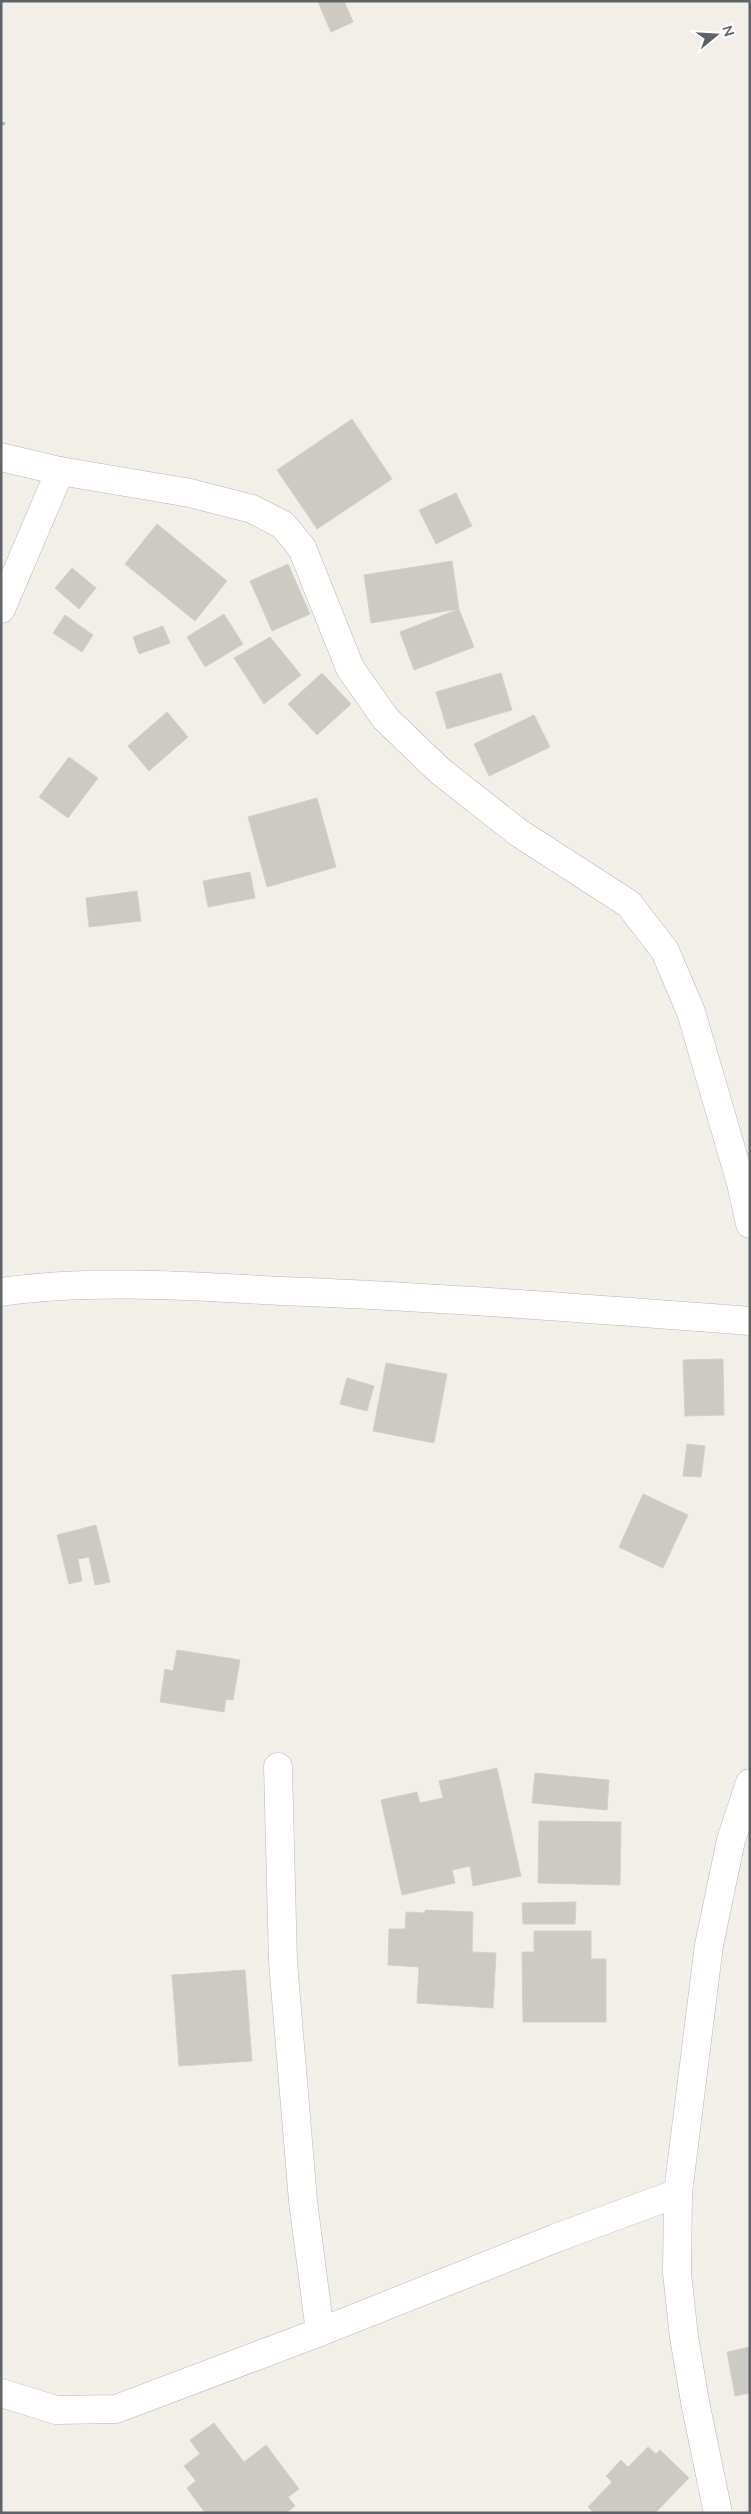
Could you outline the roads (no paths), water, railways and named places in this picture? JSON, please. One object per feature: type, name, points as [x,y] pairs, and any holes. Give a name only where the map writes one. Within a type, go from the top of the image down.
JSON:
[{"type":"street","points":[[1,457],[60,471],[190,493],[252,509],[283,525],[302,548],[350,668],[385,718],[440,771],[518,833],[629,904],[665,951],[691,1012],[741,1183],[750,1224]]},
{"type":"street","points":[[1,610],[60,471]]},
{"type":"street","points":[[1,1292],[95,1285],[210,1287],[436,1297],[750,1321]]},
{"type":"street","points":[[278,1767],[283,1962],[303,2201],[320,2332]]},
{"type":"street","points":[[718,2513],[695,2402],[676,2273],[678,2193],[709,1945],[731,1840],[750,1783]]},
{"type":"street","points":[[1,2394],[56,2410],[116,2409],[320,2332],[556,2238],[678,2193]]}]
